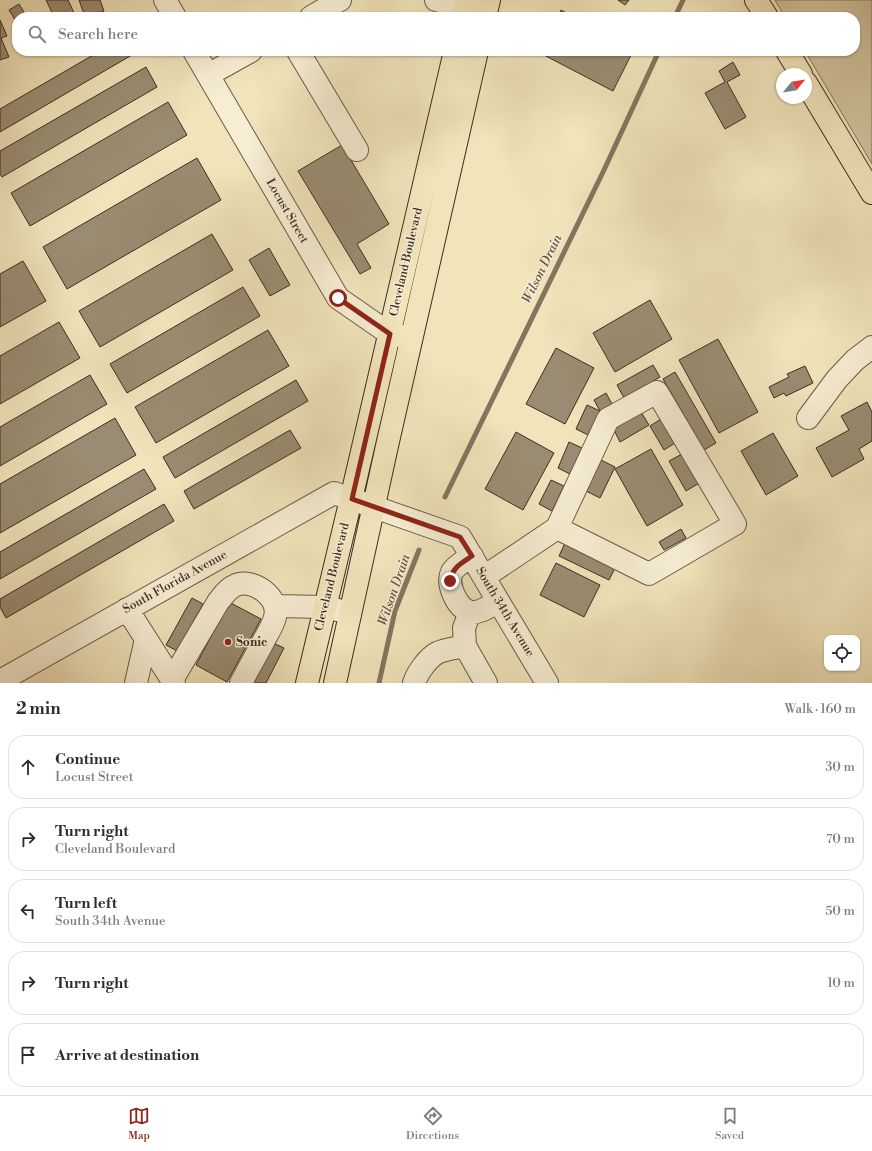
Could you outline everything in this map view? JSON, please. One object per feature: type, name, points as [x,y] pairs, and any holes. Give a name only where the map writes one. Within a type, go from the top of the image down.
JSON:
[{"type":"main road","points":[[756,0],[764,12]]},
{"type":"main road","name":"Cleveland Boulevard","points":[[307,683],[352,499],[454,56]]},
{"type":"main road","name":"Cleveland Boulevard","points":[[335,683],[411,338],[476,56]]},
{"type":"main road","points":[[790,56],[797,68]]},
{"type":"main road","points":[[812,92],[870,183]]},
{"type":"street","points":[[165,0],[171,12]]},
{"type":"street","points":[[320,12],[340,0]]},
{"type":"street","points":[[436,0],[476,9]]},
{"type":"street","name":"Locust Street","points":[[197,56],[338,298],[390,334],[411,338]]},
{"type":"street","points":[[208,75],[243,56]]},
{"type":"street","points":[[301,56],[357,150]]},
{"type":"street","points":[[808,418],[837,379],[855,360],[872,347]]},
{"type":"street","points":[[484,577],[558,528],[608,419],[657,392],[735,524],[649,574],[558,528]]},
{"type":"street","name":"South Florida Avenue","points":[[0,680],[334,493],[352,499]]},
{"type":"street","name":"South 34th Avenue","points":[[352,499],[460,537],[547,683]]},
{"type":"street","points":[[472,556],[452,572],[450,581],[452,592],[461,606],[470,612],[485,610],[498,601]]},
{"type":"street","points":[[127,609],[173,682],[218,602],[226,592],[237,585],[248,584],[268,594],[275,606],[276,616],[241,683]]},
{"type":"street","points":[[275,606],[325,607],[350,613]]},
{"type":"street","points":[[470,612],[464,628],[465,646],[486,683]]},
{"type":"street","points":[[136,683],[146,639]]},
{"type":"street","points":[[414,683],[416,677],[425,664],[437,653],[465,646]]},
{"type":"shaded area","points":[[775,0],[872,0],[872,164],[808,56],[860,56],[860,12],[782,12]]},
{"type":"building","points":[[46,0],[68,0],[74,12],[52,12]]},
{"type":"building","points":[[79,0],[100,0],[104,11],[101,12],[83,12]]},
{"type":"building","points":[[618,0],[629,0],[625,5]]},
{"type":"building","points":[[19,4],[24,12],[12,12],[12,15],[9,10]]},
{"type":"building","points":[[0,20],[7,36],[1,38],[9,57],[0,60]]},
{"type":"building","points":[[91,56],[130,56],[0,132],[0,109]]},
{"type":"building","points":[[546,56],[630,56],[613,91]]},
{"type":"building","points":[[733,62],[740,75],[727,82],[746,117],[725,129],[705,93],[725,82],[719,71]]},
{"type":"building","points":[[146,67],[157,87],[2,177],[0,174],[0,151]]},
{"type":"building","points":[[168,102],[187,135],[30,226],[11,193]]},
{"type":"building","points":[[342,145],[389,224],[357,244],[371,268],[360,274],[298,171]]},
{"type":"building","points":[[197,158],[221,200],[67,289],[43,247]]},
{"type":"building","points":[[212,234],[233,270],[100,347],[79,311]]},
{"type":"building","points":[[269,248],[290,285],[270,296],[249,260]]},
{"type":"building","points":[[23,261],[46,301],[0,327],[0,274]]},
{"type":"building","points":[[243,287],[260,316],[127,393],[110,364]]},
{"type":"building","points":[[650,300],[672,339],[615,372],[593,333]]},
{"type":"building","points":[[59,322],[80,358],[0,404],[0,356]]},
{"type":"building","points":[[268,330],[289,366],[156,443],[135,407]]},
{"type":"building","points":[[718,339],[758,412],[719,433],[679,360]]},
{"type":"building","points":[[556,348],[594,368],[565,424],[526,404]]},
{"type":"building","points":[[653,365],[660,377],[624,398],[617,385]]},
{"type":"building","points":[[805,366],[813,383],[786,396],[784,393],[774,398],[769,387],[789,377],[787,374]]},
{"type":"building","points":[[675,372],[716,443],[704,450],[663,379]]},
{"type":"building","points":[[90,375],[107,404],[0,466],[0,427]]},
{"type":"building","points":[[296,380],[308,401],[175,478],[163,457]]},
{"type":"building","points":[[606,393],[612,404],[600,411],[594,400]]},
{"type":"building","points":[[867,402],[872,412],[872,441],[859,449],[864,459],[832,477],[816,448],[849,430],[841,416]]},
{"type":"building","points":[[587,405],[600,411],[588,435],[576,429]]},
{"type":"building","points":[[641,412],[649,425],[620,442],[613,428]]},
{"type":"building","points":[[115,418],[136,455],[0,533],[0,484]]},
{"type":"building","points":[[661,419],[675,443],[664,450],[650,426]]},
{"type":"building","points":[[290,430],[301,448],[194,509],[184,491]]},
{"type":"building","points":[[516,432],[554,453],[523,510],[485,489]]},
{"type":"building","points":[[773,433],[798,476],[766,495],[741,451]]},
{"type":"building","points":[[569,442],[582,448],[570,474],[558,468]]},
{"type":"building","points":[[651,449],[683,505],[647,526],[615,469]]},
{"type":"building","points":[[684,453],[701,482],[686,491],[669,461]]},
{"type":"building","points":[[599,459],[615,467],[600,498],[584,490]]},
{"type":"building","points":[[144,469],[156,489],[0,579],[0,552]]},
{"type":"building","points":[[551,480],[564,486],[552,511],[539,504]]},
{"type":"building","points":[[164,504],[174,521],[6,618],[0,607],[0,599]]},
{"type":"building","points":[[681,529],[686,538],[664,550],[659,542]]},
{"type":"building","points":[[565,543],[615,568],[609,580],[559,556]]},
{"type":"building","points":[[556,563],[600,585],[584,617],[540,595]]},
{"type":"building","points":[[192,598],[203,604],[177,651],[166,645]]},
{"type":"building","name":"Sonic","points":[[229,602],[261,619],[227,682],[196,665]]},
{"type":"building","points":[[273,643],[284,648],[266,683],[253,683]]},
{"type":"waterway","name":"Wilson Drain","points":[[677,12],[683,0]]},
{"type":"waterway","name":"Wilson Drain","points":[[445,497],[604,170],[657,56]]},
{"type":"waterway","name":"Wilson Drain","points":[[379,683],[395,611],[419,550]]},
{"type":"place","name":"Sonic","points":[[228,642]]},
{"type":"route","points":[[338,298],[390,334],[352,499],[460,537],[472,556],[452,572],[450,581]]}]
